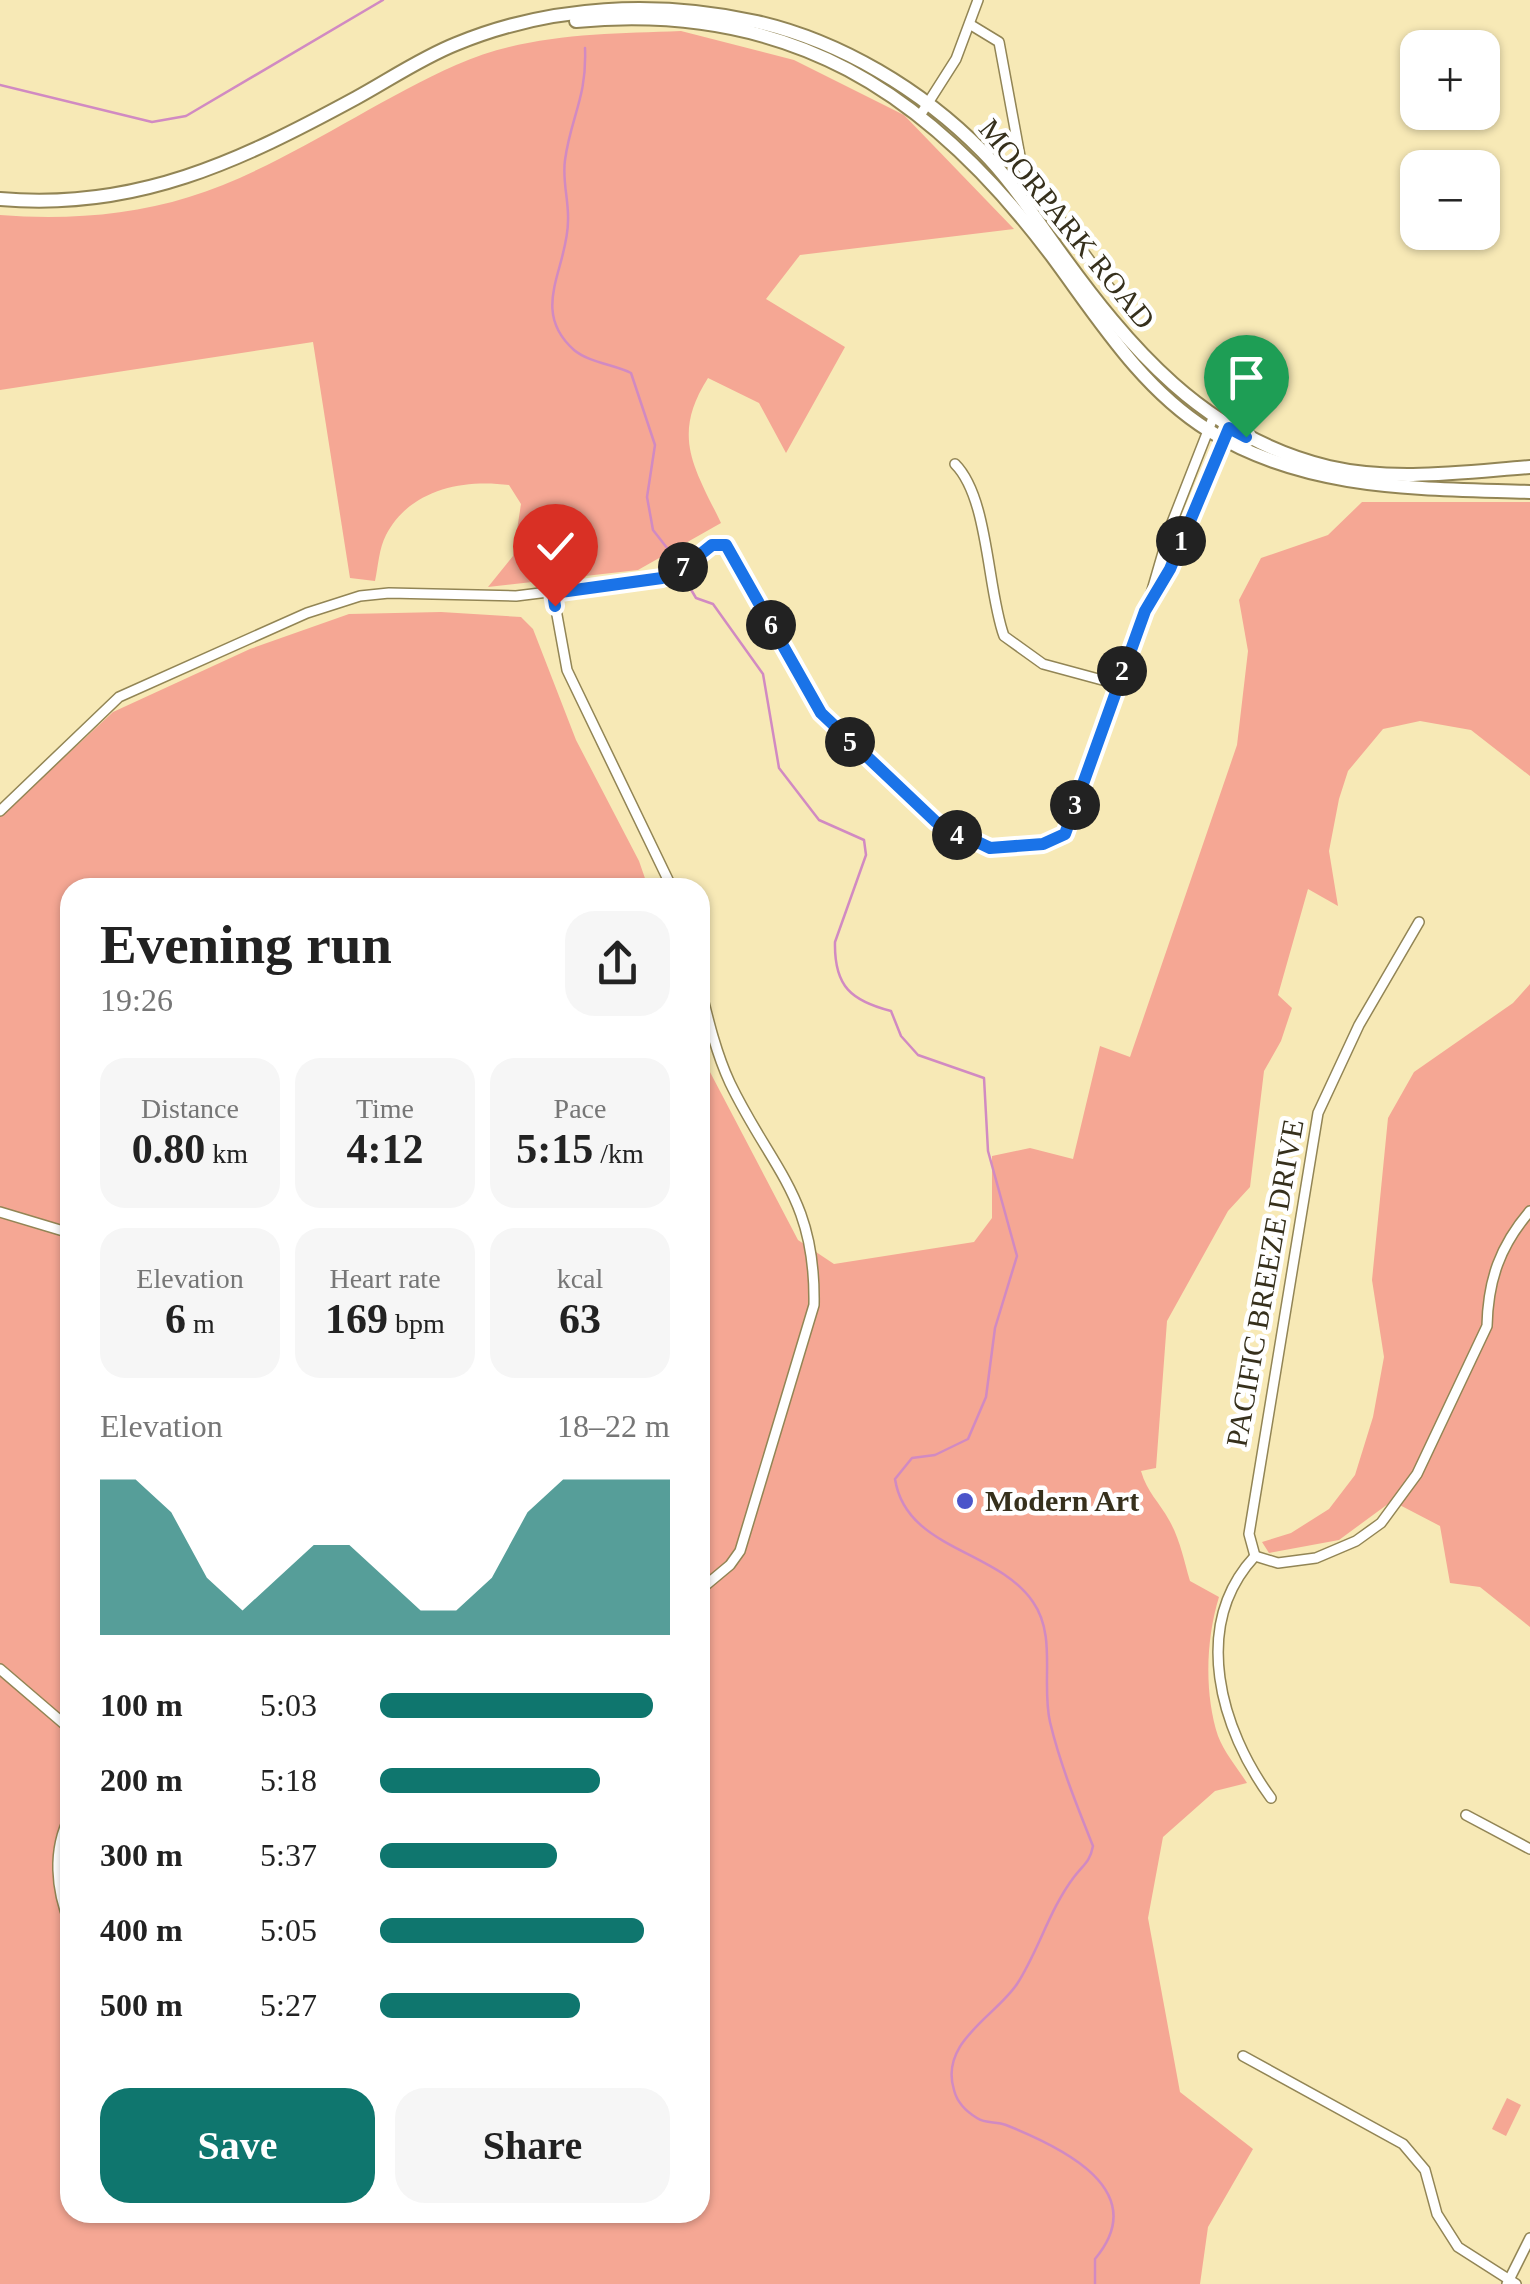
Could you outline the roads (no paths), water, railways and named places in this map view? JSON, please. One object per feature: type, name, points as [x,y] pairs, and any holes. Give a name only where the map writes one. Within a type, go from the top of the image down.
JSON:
[{"type":"main road","name":"MOORPARK ROAD","points":[[0,200],[93,198],[178,182],[231,162],[455,44],[518,24],[571,13],[661,8],[725,15],[792,31],[858,60],[925,109],[1007,180],[1132,345],[1210,423],[1226,433],[1286,466],[1353,484],[1530,492]]},
{"type":"main road","name":"MOORPARK ROAD","points":[[1226,433],[1280,452],[1368,473],[1426,474],[1530,467]]},
{"type":"street","points":[[925,109],[971,25],[978,0]]},
{"type":"street","points":[[971,25],[998,42],[1022,167],[1112,290]]},
{"type":"street","points":[[0,810],[119,697],[308,613],[360,596],[389,593],[553,593],[662,578],[681,570],[712,545],[726,545],[821,713],[936,822],[990,848],[1043,844],[1065,834],[1210,423]]},
{"type":"street","points":[[1147,607],[1170,569],[1226,433]]},
{"type":"street","points":[[956,464],[964,472],[973,500],[1004,636],[1043,664],[1116,684]]},
{"type":"street","points":[[553,593],[567,670],[667,878]]},
{"type":"street","name":"PACIFIC BREEZE DRIVE","points":[[1255,1556],[1248,1534],[1318,1113],[1359,1024],[1419,922]]},
{"type":"street","points":[[710,1019],[730,1084],[801,1208],[814,1304],[740,1550],[730,1566],[710,1582]]},
{"type":"street","points":[[1271,1798],[1236,1744],[1220,1683],[1222,1624],[1233,1590],[1255,1556],[1278,1563],[1330,1554],[1356,1542],[1400,1502],[1487,1326],[1488,1300],[1500,1253],[1530,1211]]},
{"type":"street","points":[[0,1212],[60,1230]]},
{"type":"street","points":[[0,1670],[60,1721]]},
{"type":"street","points":[[1466,1815],[1530,1849]]},
{"type":"street","points":[[60,1849],[60,1897]]},
{"type":"street","points":[[1243,2056],[1403,2144],[1424,2170],[1438,2214],[1458,2247],[1511,2283],[1530,2238]]},
{"type":"waterway","points":[[0,85],[152,122],[186,116],[383,0]]},
{"type":"waterway","points":[[585,48],[584,80],[565,160],[568,221],[554,288],[554,320],[574,350],[631,373],[655,445],[647,497],[653,530],[671,553]]},
{"type":"waterway","points":[[686,581],[696,598],[713,604],[763,674],[779,768],[819,820],[864,840],[866,855],[835,942],[842,981],[856,997],[891,1011],[901,1036],[918,1055],[984,1078],[988,1151],[1017,1256],[995,1328],[986,1397],[968,1439],[935,1455],[912,1458],[895,1479],[903,1502],[916,1521],[1017,1584],[1033,1602],[1045,1630],[1050,1722],[1093,1846],[1088,1860],[1058,1903],[1017,1984],[962,2044],[952,2073],[955,2094],[970,2113],[980,2120],[1006,2125],[1074,2159],[1107,2192],[1113,2212],[1110,2234],[1095,2259],[1095,2284]]},
{"type":"place","name":"Modern Art","points":[[965,1501]]}]
